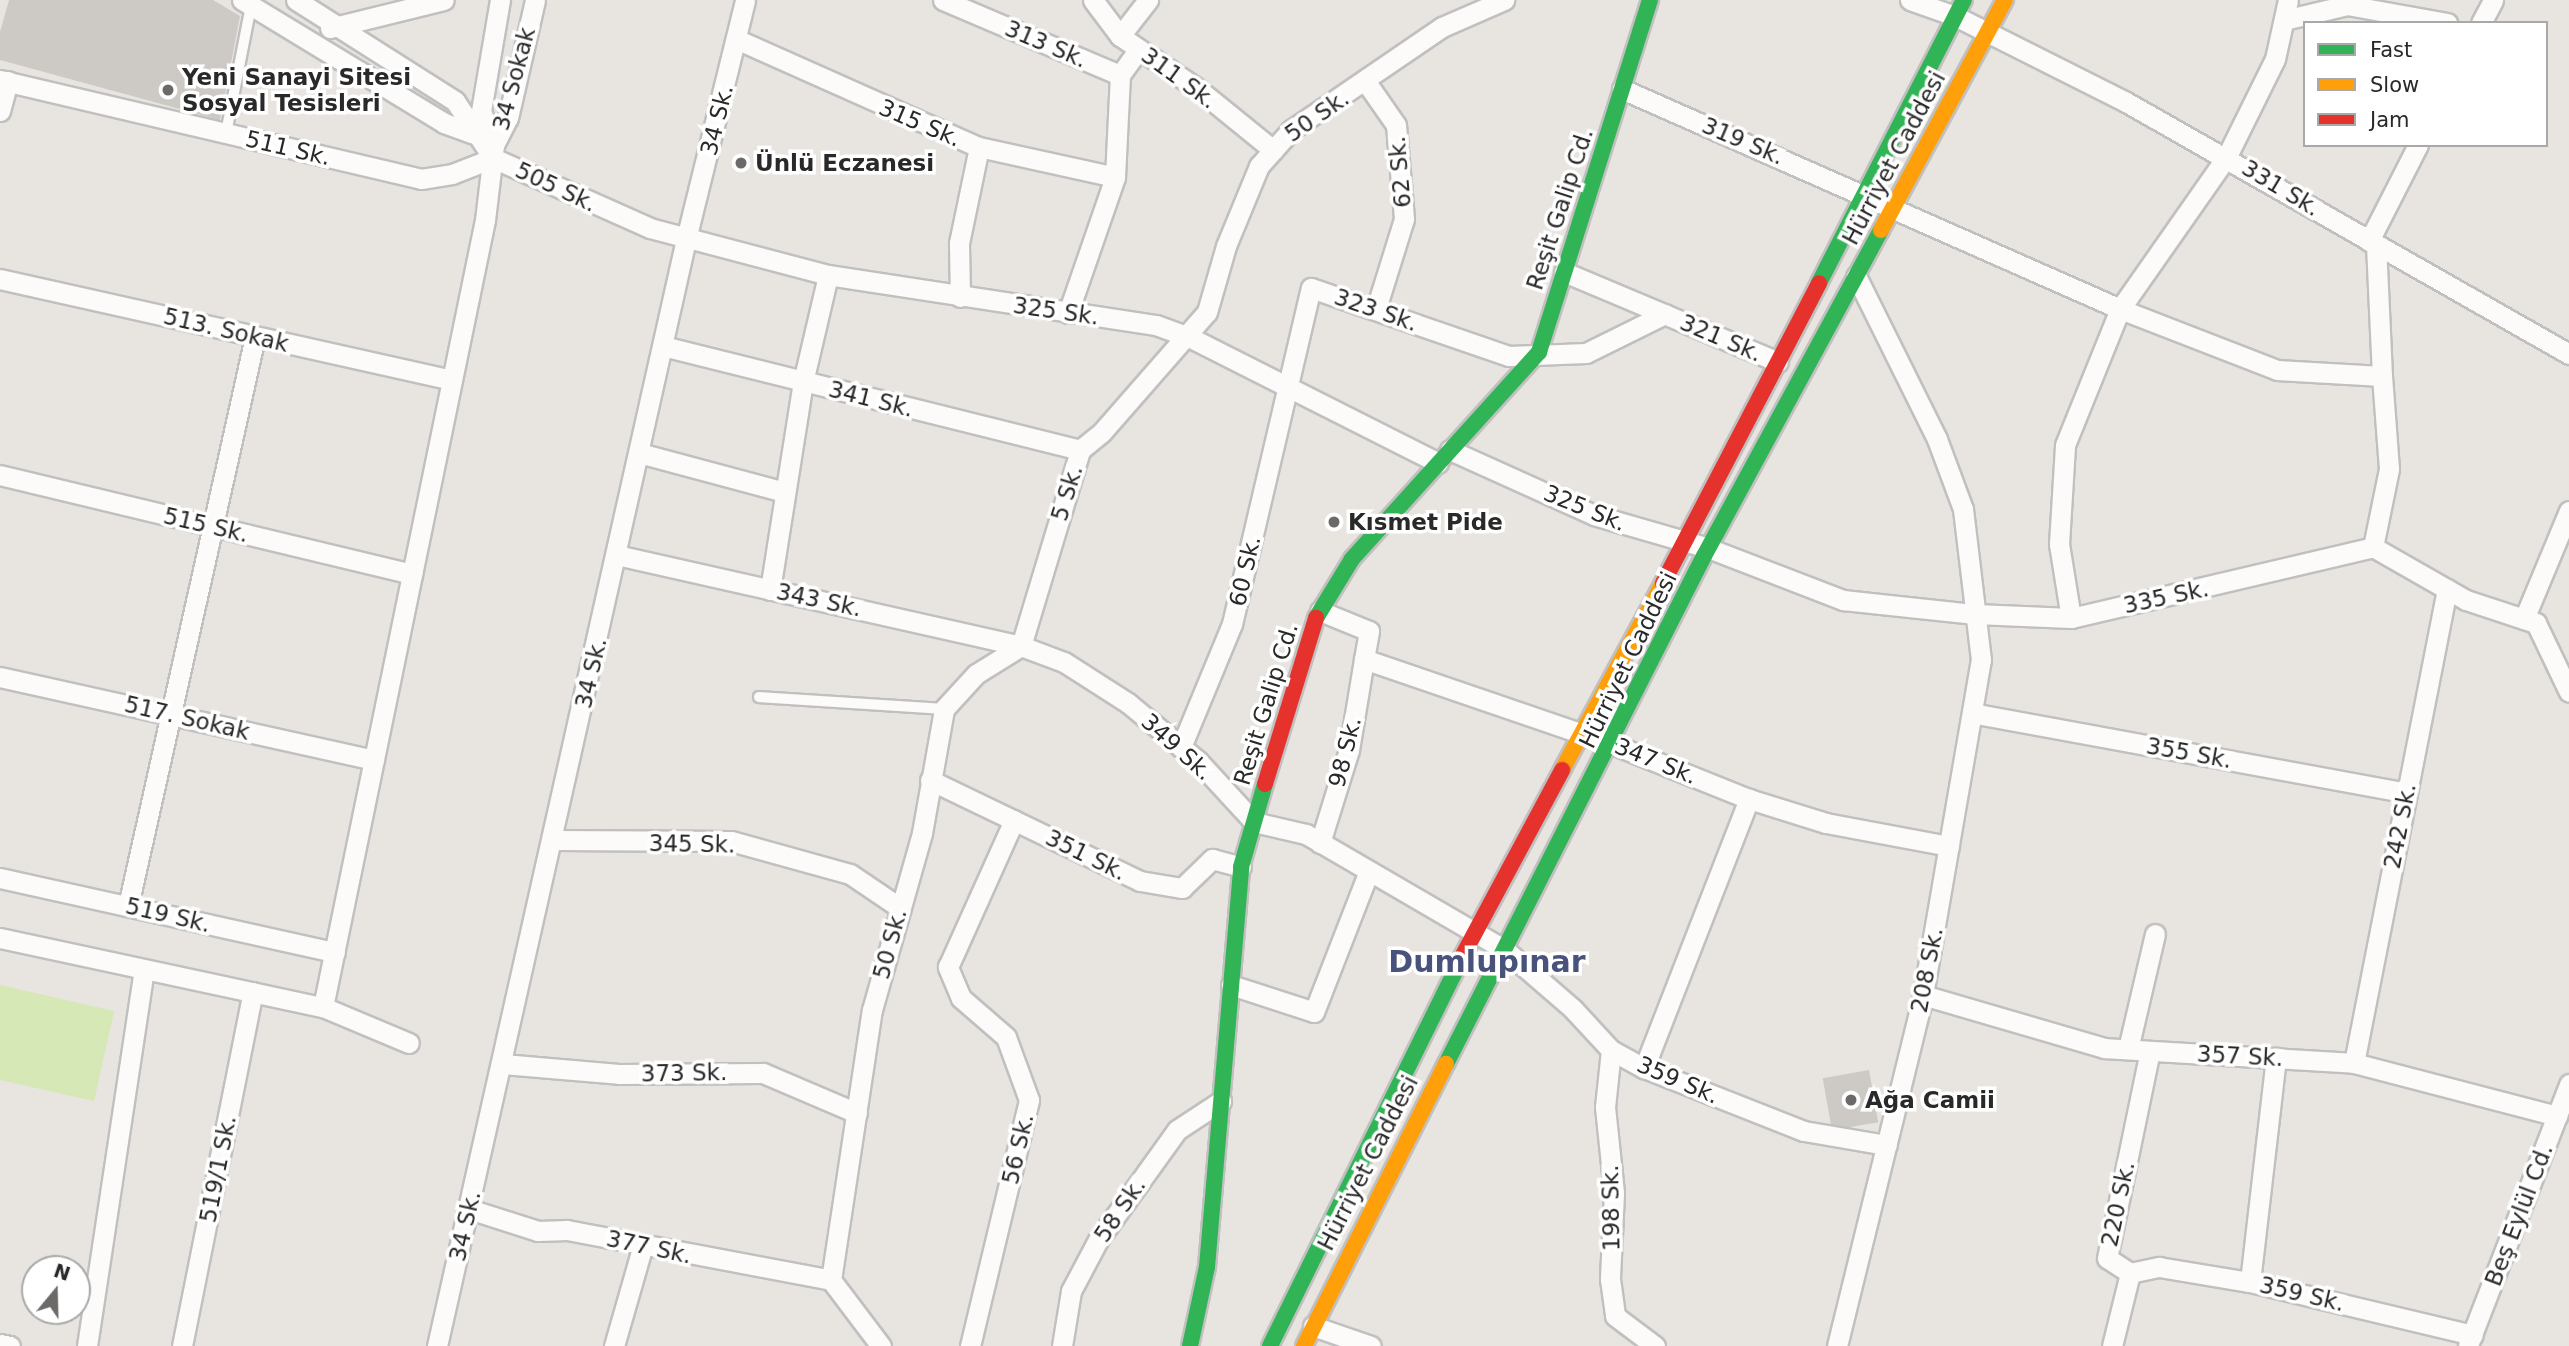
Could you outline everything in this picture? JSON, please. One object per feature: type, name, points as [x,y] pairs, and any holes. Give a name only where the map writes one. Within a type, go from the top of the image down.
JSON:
[{"type":"main road","name":"Reşit Galip Cd.","points":[[1190,1346],[1208,1266],[1241,867],[1311,625],[1352,559],[1539,352],[1650,0]]},
{"type":"main road","name":"Hürriyet Caddesi","points":[[1304,1346],[1612,744],[1708,548],[2005,0]]},
{"type":"main road","name":"Hürriyet Caddesi","points":[[1269,1346],[1475,931],[1684,544],[1960,8]]},
{"type":"street","name":"505 Sk.","points":[[296,0],[455,101],[472,133]]},
{"type":"street","points":[[305,38],[337,25],[444,0]]},
{"type":"street","points":[[323,1007],[485,220],[494,151],[481,111],[500,0]]},
{"type":"street","name":"34 Sokak","points":[[494,151],[508,118],[535,0]]},
{"type":"street","name":"34 Sk.","points":[[437,1346],[554,840],[686,239],[745,0]]},
{"type":"street","name":"313 Sk.","points":[[943,0],[1120,75]]},
{"type":"street","name":"311 Sk.","points":[[1093,0],[1120,36],[1273,150]]},
{"type":"street","points":[[1120,36],[1148,0]]},
{"type":"street","name":"50 Sk.","points":[[1189,337],[1207,312],[1226,246],[1259,166],[1291,130],[1366,82],[1442,27],[1504,0]]},
{"type":"street","name":"331 Sk.","points":[[1910,0],[1960,8],[1987,33],[2227,156],[2373,243],[2569,354]]},
{"type":"street","points":[[2071,618],[2059,544],[2065,445],[2120,309],[2227,156],[2275,59],[2288,0]]},
{"type":"street","points":[[2482,21],[2493,0]]},
{"type":"street","name":"505 Sk.","points":[[246,3],[444,123],[472,133],[494,151],[650,228]]},
{"type":"street","points":[[2284,20],[2347,5],[2436,21]]},
{"type":"street","name":"315 Sk.","points":[[736,39],[979,147],[1115,177]]},
{"type":"street","points":[[1068,313],[1115,177],[1120,75],[1139,50]]},
{"type":"street","points":[[0,111],[4,80]]},
{"type":"street","name":"511 Sk.","points":[[4,80],[421,179],[452,174],[494,151]]},
{"type":"street","name":"62 Sk.","points":[[1366,82],[1396,125],[1404,219],[1376,309]]},
{"type":"street","name":"319 Sk.","points":[[1622,89],[1865,192],[2120,309],[2277,370],[2382,376]]},
{"type":"street","points":[[960,297],[959,243],[979,147]]},
{"type":"street","points":[[2417,147],[2373,243],[2389,469],[2374,547],[2446,589],[2536,623],[2569,692]]},
{"type":"street","name":"325 Sk.","points":[[650,228],[828,275],[1156,326],[1189,337],[1287,388],[1444,457],[1594,515],[1684,544],[1708,548]]},
{"type":"street","name":"321 Sk.","points":[[1564,271],[1778,362]]},
{"type":"street","points":[[770,590],[803,382],[828,275]]},
{"type":"street","name":"208 Sk.","points":[[1837,1346],[1923,995],[1981,660],[1963,509],[1942,451],[1856,276]]},
{"type":"street","name":"513. Sokak","points":[[0,279],[452,380]]},
{"type":"street","name":"323 Sk.","points":[[1287,388],[1311,288],[1509,356],[1539,352]]},
{"type":"street","name":"321 Sk.","points":[[1539,352],[1586,353],[1665,314]]},
{"type":"street","points":[[128,906],[216,527],[255,337]]},
{"type":"street","name":"5 Sk.","points":[[1021,646],[1080,450],[1102,432],[1189,337]]},
{"type":"street","name":"341 Sk.","points":[[663,346],[1080,450]]},
{"type":"street","name":"60 Sk.","points":[[1181,747],[1232,624],[1287,388]]},
{"type":"street","points":[[639,453],[785,492]]},
{"type":"street","name":"515 Sk.","points":[[0,475],[412,574]]},
{"type":"street","points":[[2524,619],[2569,511]]},
{"type":"street","name":"335 Sk.","points":[[1708,548],[1843,600],[1975,614],[2071,618],[2374,547]]},
{"type":"street","name":"343 Sk.","points":[[617,555],[1021,646]]},
{"type":"street","name":"242 Sk.","points":[[2354,1063],[2446,589]]},
{"type":"street","points":[[1320,611],[1369,631],[1364,659]]},
{"type":"street","points":[[944,709],[976,674],[1021,646]]},
{"type":"street","name":"349 Sk.","points":[[1021,646],[1064,662],[1128,703],[1181,747],[1254,822]]},
{"type":"street","name":"347 Sk.","points":[[1364,659],[1612,744],[1749,799],[1826,823],[1949,846]]},
{"type":"street","name":"98 Sk.","points":[[1320,843],[1349,750],[1364,659]]},
{"type":"street","name":"517. Sokak","points":[[0,677],[374,760]]},
{"type":"street","name":"50 Sk.","points":[[831,1280],[872,1010],[899,907],[922,834],[944,709]]},
{"type":"street","name":"355 Sk.","points":[[1972,713],[2407,793]]},
{"type":"street","name":"351 Sk.","points":[[930,780],[1140,881],[1182,888],[1212,859],[1241,867]]},
{"type":"street","points":[[1644,1068],[1749,799]]},
{"type":"street","name":"56 Sk.","points":[[970,1346],[985,1268],[1022,1144],[1029,1100],[1006,1037],[961,999],[948,967],[1014,820]]},
{"type":"street","points":[[1254,822],[1306,834],[1475,931]]},
{"type":"street","name":"345 Sk.","points":[[554,840],[731,841],[850,874],[899,907]]},
{"type":"street","points":[[1231,985],[1314,1012],[1369,871]]},
{"type":"street","name":"519 Sk.","points":[[0,878],[335,952]]},
{"type":"street","name":"359 Sk.","points":[[1475,931],[1505,950],[1573,1009],[1611,1049],[1644,1068],[1804,1131],[1887,1145]]},
{"type":"street","points":[[2128,1049],[2155,934]]},
{"type":"street","points":[[0,938],[323,1007],[409,1043]]},
{"type":"street","points":[[87,1346],[144,969]]},
{"type":"street","name":"519/1 Sk.","points":[[182,1346],[253,992]]},
{"type":"street","name":"357 Sk.","points":[[1923,995],[2104,1048],[2354,1063],[2565,1099]]},
{"type":"street","name":"198 Sk.","points":[[1611,1049],[1605,1107],[1615,1193],[1610,1279],[1615,1315],[1655,1346]]},
{"type":"street","name":"220 Sk.","points":[[2112,1346],[2130,1273],[2107,1258],[2150,1051]]},
{"type":"street","points":[[2250,1282],[2276,1058]]},
{"type":"street","name":"373 Sk.","points":[[503,1064],[619,1074],[763,1073],[857,1113]]},
{"type":"street","name":"Beş Eylül Cd.","points":[[2470,1340],[2565,1099]]},
{"type":"street","name":"58 Sk.","points":[[1062,1346],[1071,1291],[1098,1240],[1177,1130],[1221,1101]]},
{"type":"street","name":"377 Sk.","points":[[469,1209],[538,1231],[568,1230],[831,1280]]},
{"type":"street","points":[[614,1346],[643,1245]]},
{"type":"street","name":"359 Sk.","points":[[2130,1273],[2158,1267],[2250,1282],[2470,1340]]},
{"type":"street","points":[[831,1280],[881,1346]]},
{"type":"street","points":[[1313,1326],[1371,1346]]},
{"type":"street","points":[[0,1344],[10,1346]]},
{"type":"lane","points":[[226,133],[246,3]]},
{"type":"lane","points":[[759,697],[944,709]]},
{"type":"green space","points":[[0,985],[114,1011],[94,1101],[0,1080]]},
{"type":"building","name":"Yeni Sanayi Sitesi Sosyal Tesisleri","points":[[9,0],[213,0],[240,16],[220,120],[0,60],[0,32]]},
{"type":"building","name":"Ağa Camii","points":[[1869,1070],[1878,1122],[1832,1130],[1823,1078]]},
{"type":"traffic: fast","points":[[1316,618],[1352,559],[1539,352],[1650,0]]},
{"type":"traffic: fast","points":[[1819,283],[1964,0]]},
{"type":"traffic: fast","points":[[1446,1064],[1704,556],[1881,230]]},
{"type":"traffic: fast","points":[[1190,1346],[1207,1267],[1241,867],[1265,784]]},
{"type":"traffic: fast","points":[[1270,1346],[1463,955]]},
{"type":"traffic: slow","points":[[1881,230],[2005,0]]},
{"type":"traffic: slow","points":[[1562,770],[1663,583]]},
{"type":"traffic: slow","points":[[1304,1346],[1446,1064]]},
{"type":"traffic: jam","points":[[1663,583],[1819,283]]},
{"type":"traffic: jam","points":[[1265,784],[1316,618]]},
{"type":"traffic: jam","points":[[1463,955],[1562,770]]},
{"type":"place","name":"Yeni Sanayi Sitesi Sosyal Tesisleri","points":[[168,90]]},
{"type":"place","name":"Ünlü Eczanesi","points":[[741,163]]},
{"type":"place","name":"Kısmet Pide","points":[[1334,522]]},
{"type":"place","name":"Ağa Camii","points":[[1851,1100]]},
{"type":"district","name":"Dumlupınar","points":[[1487,962]]}]
